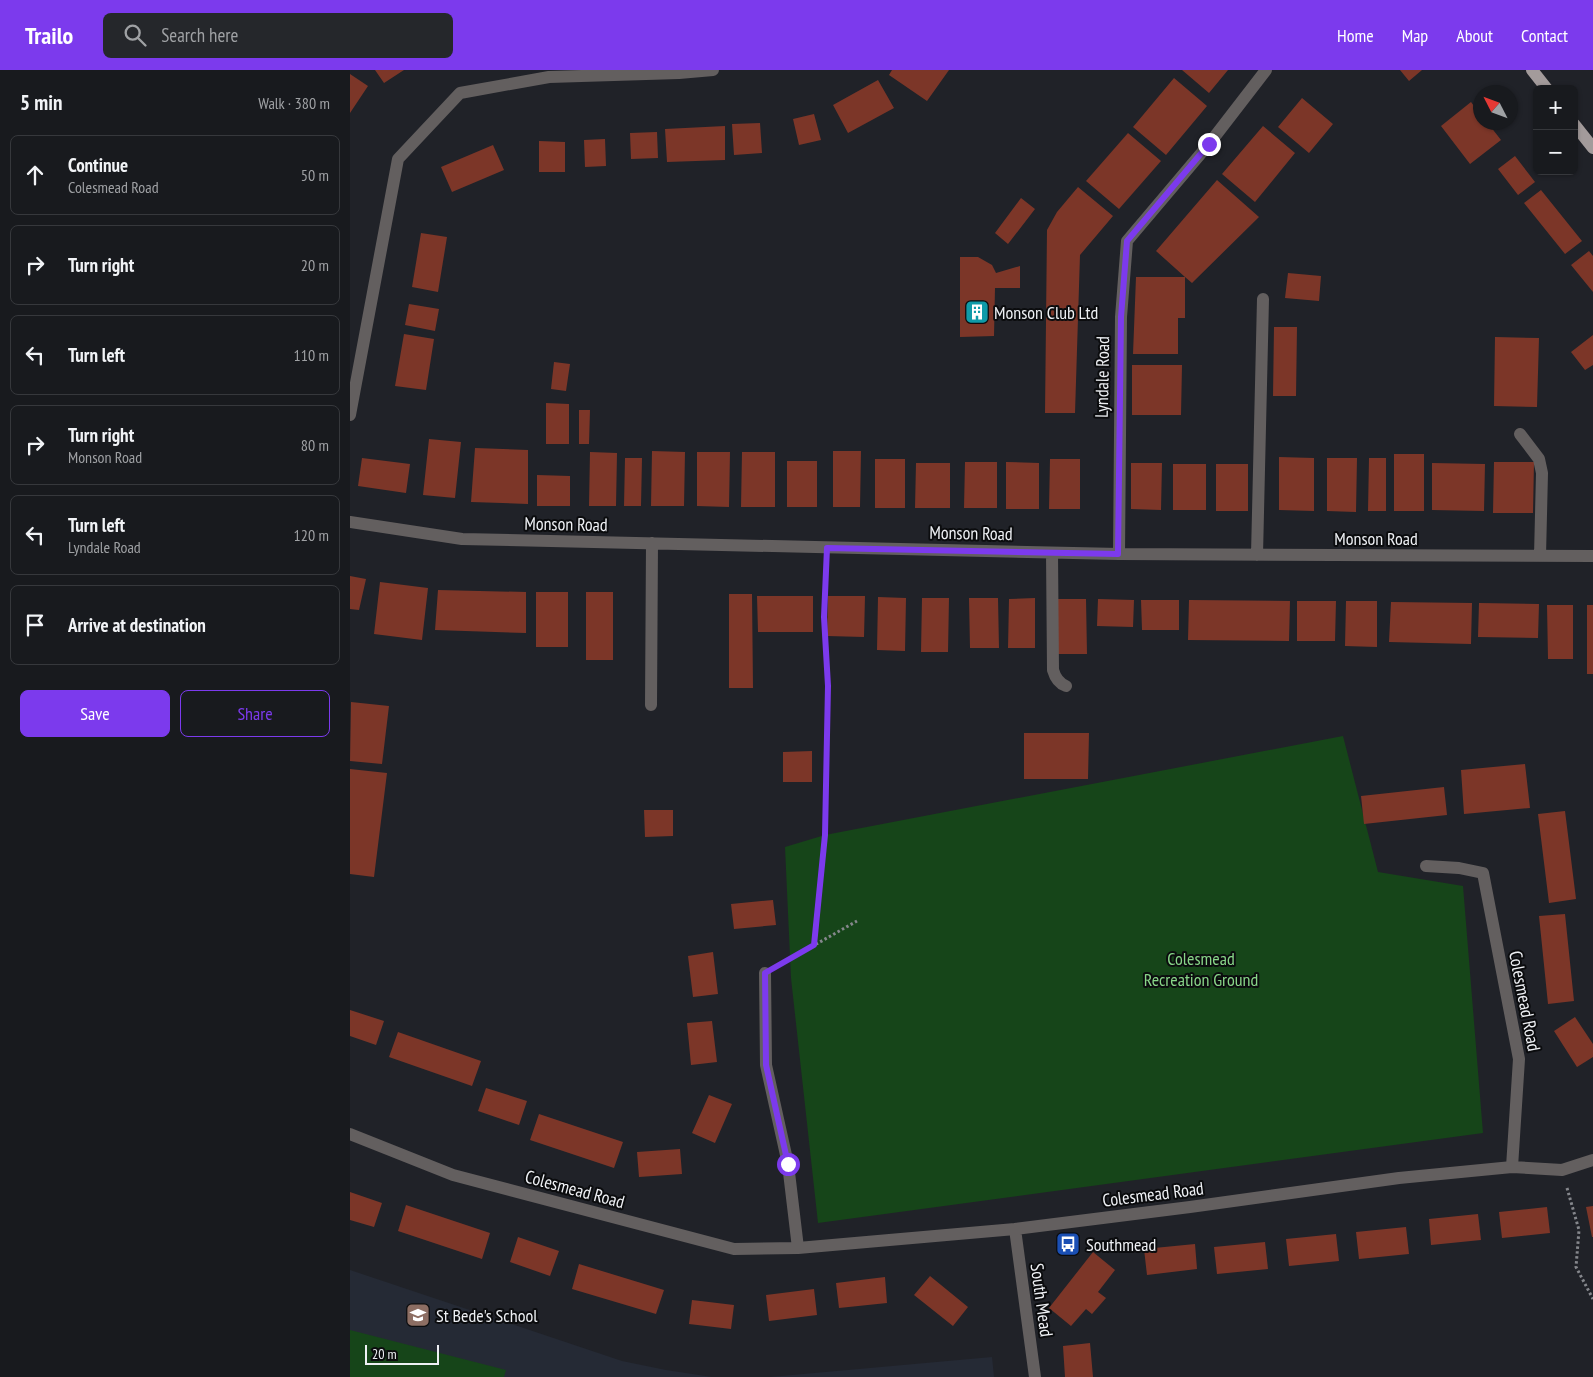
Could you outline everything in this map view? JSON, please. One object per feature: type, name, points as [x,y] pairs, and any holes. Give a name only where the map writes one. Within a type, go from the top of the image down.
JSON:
[{"type":"main road","points":[[1532,70],[1544,85]]},
{"type":"main road","points":[[1578,129],[1593,148]]},
{"type":"street","points":[[350,415],[398,159],[460,92],[549,77],[679,73],[713,70]]},
{"type":"street","name":"Lyndale Road","points":[[1118,554],[1121,317],[1127,241],[1209,144],[1266,70]]},
{"type":"street","points":[[1256,555],[1263,300]]},
{"type":"street","points":[[1520,434],[1539,459],[1542,473],[1540,556]]},
{"type":"street","name":"Monson Road","points":[[350,522],[462,539],[1118,554],[1593,556]]},
{"type":"street","points":[[651,705],[652,543]]},
{"type":"street","points":[[1052,553],[1052,670],[1060,684],[1066,686]]},
{"type":"street","name":"Colesmead Road","points":[[1426,866],[1460,868],[1483,873],[1519,1059],[1512,1167]]},
{"type":"street","points":[[765,973],[766,1065],[788,1164],[798,1248]]},
{"type":"street","name":"Colesmead Road","points":[[350,1134],[453,1175],[734,1249],[798,1248],[1015,1228],[1190,1207],[1399,1178],[1512,1167],[1562,1170],[1593,1160]]},
{"type":"street","name":"South Mead","points":[[1015,1228],[1035,1377]]},
{"type":"path","points":[[814,945],[825,835],[828,686],[824,617],[827,548]]},
{"type":"path","points":[[765,973],[857,921]]},
{"type":"path","points":[[1562,1170],[1579,1230],[1576,1267],[1593,1299]]},
{"type":"shaded area","name":"St Bede's School","points":[[350,1270],[622,1361],[712,1377],[350,1377]]},
{"type":"shaded area","points":[[992,1357],[994,1377],[770,1377]]},
{"type":"green space","name":"Colesmead Recreation Ground","points":[[1343,736],[1378,872],[1463,886],[1483,1133],[818,1223],[791,978],[785,847],[825,835]]},
{"type":"green space","points":[[350,1330],[506,1370],[504,1377],[350,1377]]},
{"type":"building","points":[[375,70],[404,70],[384,83]]},
{"type":"building","points":[[892,70],[949,70],[927,101],[889,75]]},
{"type":"building","points":[[1182,70],[1228,70],[1209,93]]},
{"type":"building","points":[[1400,70],[1422,70],[1409,81]]},
{"type":"building","points":[[350,74],[368,86],[350,113]]},
{"type":"building","points":[[1174,78],[1207,106],[1166,155],[1133,127]]},
{"type":"building","points":[[878,80],[894,108],[848,133],[833,105]]},
{"type":"building","points":[[1302,98],[1333,124],[1309,153],[1278,127]]},
{"type":"building","points":[[1471,102],[1473,105],[1473,130],[1493,130],[1501,140],[1470,164],[1441,126]]},
{"type":"building","points":[[814,114],[821,140],[799,145],[793,119]]},
{"type":"building","points":[[760,123],[762,153],[734,155],[732,124]]},
{"type":"building","points":[[725,126],[725,160],[667,162],[665,129]]},
{"type":"building","points":[[1263,126],[1295,153],[1255,202],[1222,174]]},
{"type":"building","points":[[657,132],[658,158],[631,159],[630,133]]},
{"type":"building","points":[[1128,133],[1161,161],[1119,209],[1086,181]]},
{"type":"building","points":[[605,139],[606,166],[585,167],[584,140]]},
{"type":"building","points":[[539,141],[565,142],[565,172],[539,172]]},
{"type":"building","points":[[493,145],[504,170],[452,192],[441,167]]},
{"type":"building","points":[[1515,156],[1535,182],[1518,195],[1498,169]]},
{"type":"building","points":[[1217,180],[1259,217],[1192,283],[1156,251]]},
{"type":"building","points":[[1078,187],[1113,216],[1080,255],[1075,413],[1045,413],[1047,230],[1057,212]]},
{"type":"building","points":[[1541,190],[1582,241],[1565,254],[1524,203]]},
{"type":"building","points":[[1021,198],[1035,209],[1008,244],[995,233]]},
{"type":"building","points":[[421,233],[447,237],[438,292],[412,287]]},
{"type":"building","points":[[1589,251],[1593,256],[1593,292],[1571,265]]},
{"type":"building","name":"Monson Club Ltd","points":[[960,257],[978,257],[992,265],[996,273],[1020,266],[1020,288],[995,288],[994,336],[960,337]]},
{"type":"building","points":[[1288,273],[1321,276],[1319,301],[1285,298]]},
{"type":"building","points":[[1136,277],[1185,277],[1185,318],[1178,318],[1178,354],[1133,354]]},
{"type":"building","points":[[409,304],[439,309],[435,331],[405,325]]},
{"type":"building","points":[[1274,327],[1297,327],[1296,396],[1273,396]]},
{"type":"building","points":[[404,334],[434,339],[426,390],[395,386]]},
{"type":"building","points":[[1593,335],[1593,365],[1585,370],[1571,352]]},
{"type":"building","points":[[1495,337],[1539,338],[1537,407],[1494,406]]},
{"type":"building","points":[[554,362],[570,364],[566,391],[551,389]]},
{"type":"building","points":[[1132,365],[1182,365],[1181,415],[1132,415]]},
{"type":"building","points":[[546,403],[569,404],[569,444],[546,444]]},
{"type":"building","points":[[579,410],[590,410],[589,444],[579,444]]},
{"type":"building","points":[[429,439],[461,442],[455,498],[423,495]]},
{"type":"building","points":[[475,448],[528,450],[528,504],[471,502]]},
{"type":"building","points":[[652,451],[685,452],[684,506],[651,506]]},
{"type":"building","points":[[833,451],[861,451],[860,507],[833,507]]},
{"type":"building","points":[[590,452],[617,453],[616,506],[589,506]]},
{"type":"building","points":[[697,452],[730,452],[729,507],[697,506]]},
{"type":"building","points":[[742,452],[775,452],[775,507],[741,507]]},
{"type":"building","points":[[1394,454],[1424,454],[1424,511],[1394,511]]},
{"type":"building","points":[[1279,457],[1314,458],[1314,511],[1279,510]]},
{"type":"building","points":[[362,458],[410,464],[406,493],[358,486]]},
{"type":"building","points":[[625,458],[642,458],[641,506],[624,506]]},
{"type":"building","points":[[1327,458],[1357,458],[1356,512],[1327,511]]},
{"type":"building","points":[[1369,458],[1386,458],[1386,511],[1368,511]]},
{"type":"building","points":[[875,459],[905,459],[905,508],[875,508]]},
{"type":"building","points":[[1050,459],[1080,459],[1080,509],[1049,509]]},
{"type":"building","points":[[787,461],[817,461],[817,507],[787,507]]},
{"type":"building","points":[[965,462],[997,462],[997,508],[964,508]]},
{"type":"building","points":[[1006,462],[1039,463],[1039,509],[1006,509]]},
{"type":"building","points":[[1494,462],[1534,462],[1533,513],[1493,513]]},
{"type":"building","points":[[916,463],[950,463],[950,508],[915,508]]},
{"type":"building","points":[[1131,463],[1162,463],[1161,510],[1131,509]]},
{"type":"building","points":[[1432,463],[1485,464],[1484,511],[1432,510]]},
{"type":"building","points":[[1173,464],[1206,464],[1206,510],[1173,510]]},
{"type":"building","points":[[1216,464],[1248,464],[1248,511],[1216,511]]},
{"type":"building","points":[[537,475],[570,476],[570,506],[537,506]]},
{"type":"building","points":[[350,576],[366,579],[359,610],[350,609]]},
{"type":"building","points":[[380,582],[428,588],[422,640],[374,634]]},
{"type":"building","points":[[438,590],[526,592],[526,633],[435,630]]},
{"type":"building","points":[[536,592],[568,592],[568,647],[536,647]]},
{"type":"building","points":[[586,592],[613,592],[613,660],[586,660]]},
{"type":"building","points":[[729,594],[752,594],[753,688],[729,688]]},
{"type":"building","points":[[757,596],[813,596],[813,632],[758,632]]},
{"type":"building","points":[[828,596],[865,596],[864,637],[827,636]]},
{"type":"building","points":[[878,597],[906,598],[905,651],[877,650]]},
{"type":"building","points":[[922,598],[949,598],[948,652],[921,652]]},
{"type":"building","points":[[969,598],[998,598],[999,648],[970,648]]},
{"type":"building","points":[[1035,598],[1035,648],[1008,648],[1009,599]]},
{"type":"building","points":[[1057,599],[1086,599],[1087,654],[1058,654]]},
{"type":"building","points":[[1098,599],[1134,600],[1133,627],[1097,626]]},
{"type":"building","points":[[1141,600],[1179,600],[1179,630],[1142,630]]},
{"type":"building","points":[[1189,600],[1290,601],[1289,641],[1188,640]]},
{"type":"building","points":[[1297,601],[1336,601],[1335,641],[1297,641]]},
{"type":"building","points":[[1346,601],[1377,601],[1377,647],[1345,646]]},
{"type":"building","points":[[1391,602],[1472,603],[1471,644],[1389,642]]},
{"type":"building","points":[[1479,603],[1539,604],[1538,638],[1478,637]]},
{"type":"building","points":[[1547,605],[1573,605],[1573,659],[1548,659]]},
{"type":"building","points":[[1587,605],[1593,605],[1593,674],[1587,674]]},
{"type":"building","points":[[351,702],[389,706],[382,764],[350,761]]},
{"type":"building","points":[[1024,733],[1089,733],[1088,779],[1024,779]]},
{"type":"building","points":[[812,751],[812,782],[783,782],[783,752]]},
{"type":"building","points":[[1525,764],[1530,808],[1464,814],[1461,770]]},
{"type":"building","points":[[350,769],[387,773],[374,877],[350,874]]},
{"type":"building","points":[[1444,787],[1447,815],[1364,824],[1361,796]]},
{"type":"building","points":[[644,810],[673,810],[673,836],[645,837]]},
{"type":"building","points":[[1565,811],[1576,899],[1549,903],[1538,814]]},
{"type":"building","points":[[773,900],[776,925],[734,929],[731,904]]},
{"type":"building","points":[[1565,914],[1574,1001],[1548,1004],[1539,916]]},
{"type":"building","points":[[713,952],[718,994],[693,997],[688,956]]},
{"type":"building","points":[[350,1010],[384,1021],[376,1045],[350,1036]]},
{"type":"building","points":[[1575,1017],[1593,1044],[1593,1057],[1577,1067],[1554,1031]]},
{"type":"building","points":[[712,1021],[717,1062],[691,1065],[687,1023]]},
{"type":"building","points":[[398,1032],[481,1061],[472,1086],[389,1057]]},
{"type":"building","points":[[486,1088],[527,1101],[519,1125],[478,1111]]},
{"type":"building","points":[[709,1095],[732,1104],[715,1143],[692,1133]]},
{"type":"building","points":[[539,1114],[623,1142],[614,1168],[530,1140]]},
{"type":"building","points":[[680,1149],[682,1174],[639,1177],[637,1152]]},
{"type":"building","points":[[350,1192],[382,1203],[374,1227],[350,1220]]},
{"type":"building","points":[[406,1205],[490,1233],[482,1259],[398,1231]]},
{"type":"building","points":[[1593,1206],[1593,1237],[1592,1237],[1586,1207]]},
{"type":"building","points":[[1547,1207],[1550,1233],[1502,1238],[1499,1212]]},
{"type":"building","points":[[1478,1214],[1481,1240],[1431,1245],[1429,1219]]},
{"type":"building","points":[[1406,1227],[1409,1254],[1359,1259],[1356,1232]]},
{"type":"building","points":[[1336,1234],[1339,1261],[1289,1266],[1286,1239]]},
{"type":"building","points":[[518,1237],[559,1251],[550,1276],[510,1262]]},
{"type":"building","points":[[1265,1242],[1268,1269],[1217,1274],[1214,1247]]},
{"type":"building","points":[[1195,1244],[1197,1269],[1147,1275],[1144,1249]]},
{"type":"building","points":[[1093,1252],[1115,1270],[1098,1292],[1106,1298],[1092,1314],[1086,1309],[1071,1326],[1049,1308]]},
{"type":"building","points":[[579,1264],[664,1290],[656,1314],[572,1289]]},
{"type":"building","points":[[930,1276],[968,1307],[953,1326],[914,1295]]},
{"type":"building","points":[[885,1277],[887,1303],[839,1308],[836,1283]]},
{"type":"building","points":[[814,1289],[817,1315],[769,1321],[766,1295]]},
{"type":"building","points":[[692,1300],[734,1305],[731,1329],[689,1324]]},
{"type":"building","points":[[1090,1343],[1093,1377],[1065,1377],[1063,1346]]},
{"type":"place","name":"Monson Club Ltd","points":[[977,312]]},
{"type":"place","name":"Southmead","points":[[1068,1244]]},
{"type":"place","name":"St Bede's School","points":[[418,1315]]},
{"type":"route","points":[[788,1164],[766,1065],[765,973],[814,945],[825,835],[828,686],[824,617],[827,548],[1118,554],[1121,317],[1127,241],[1209,144]]}]
